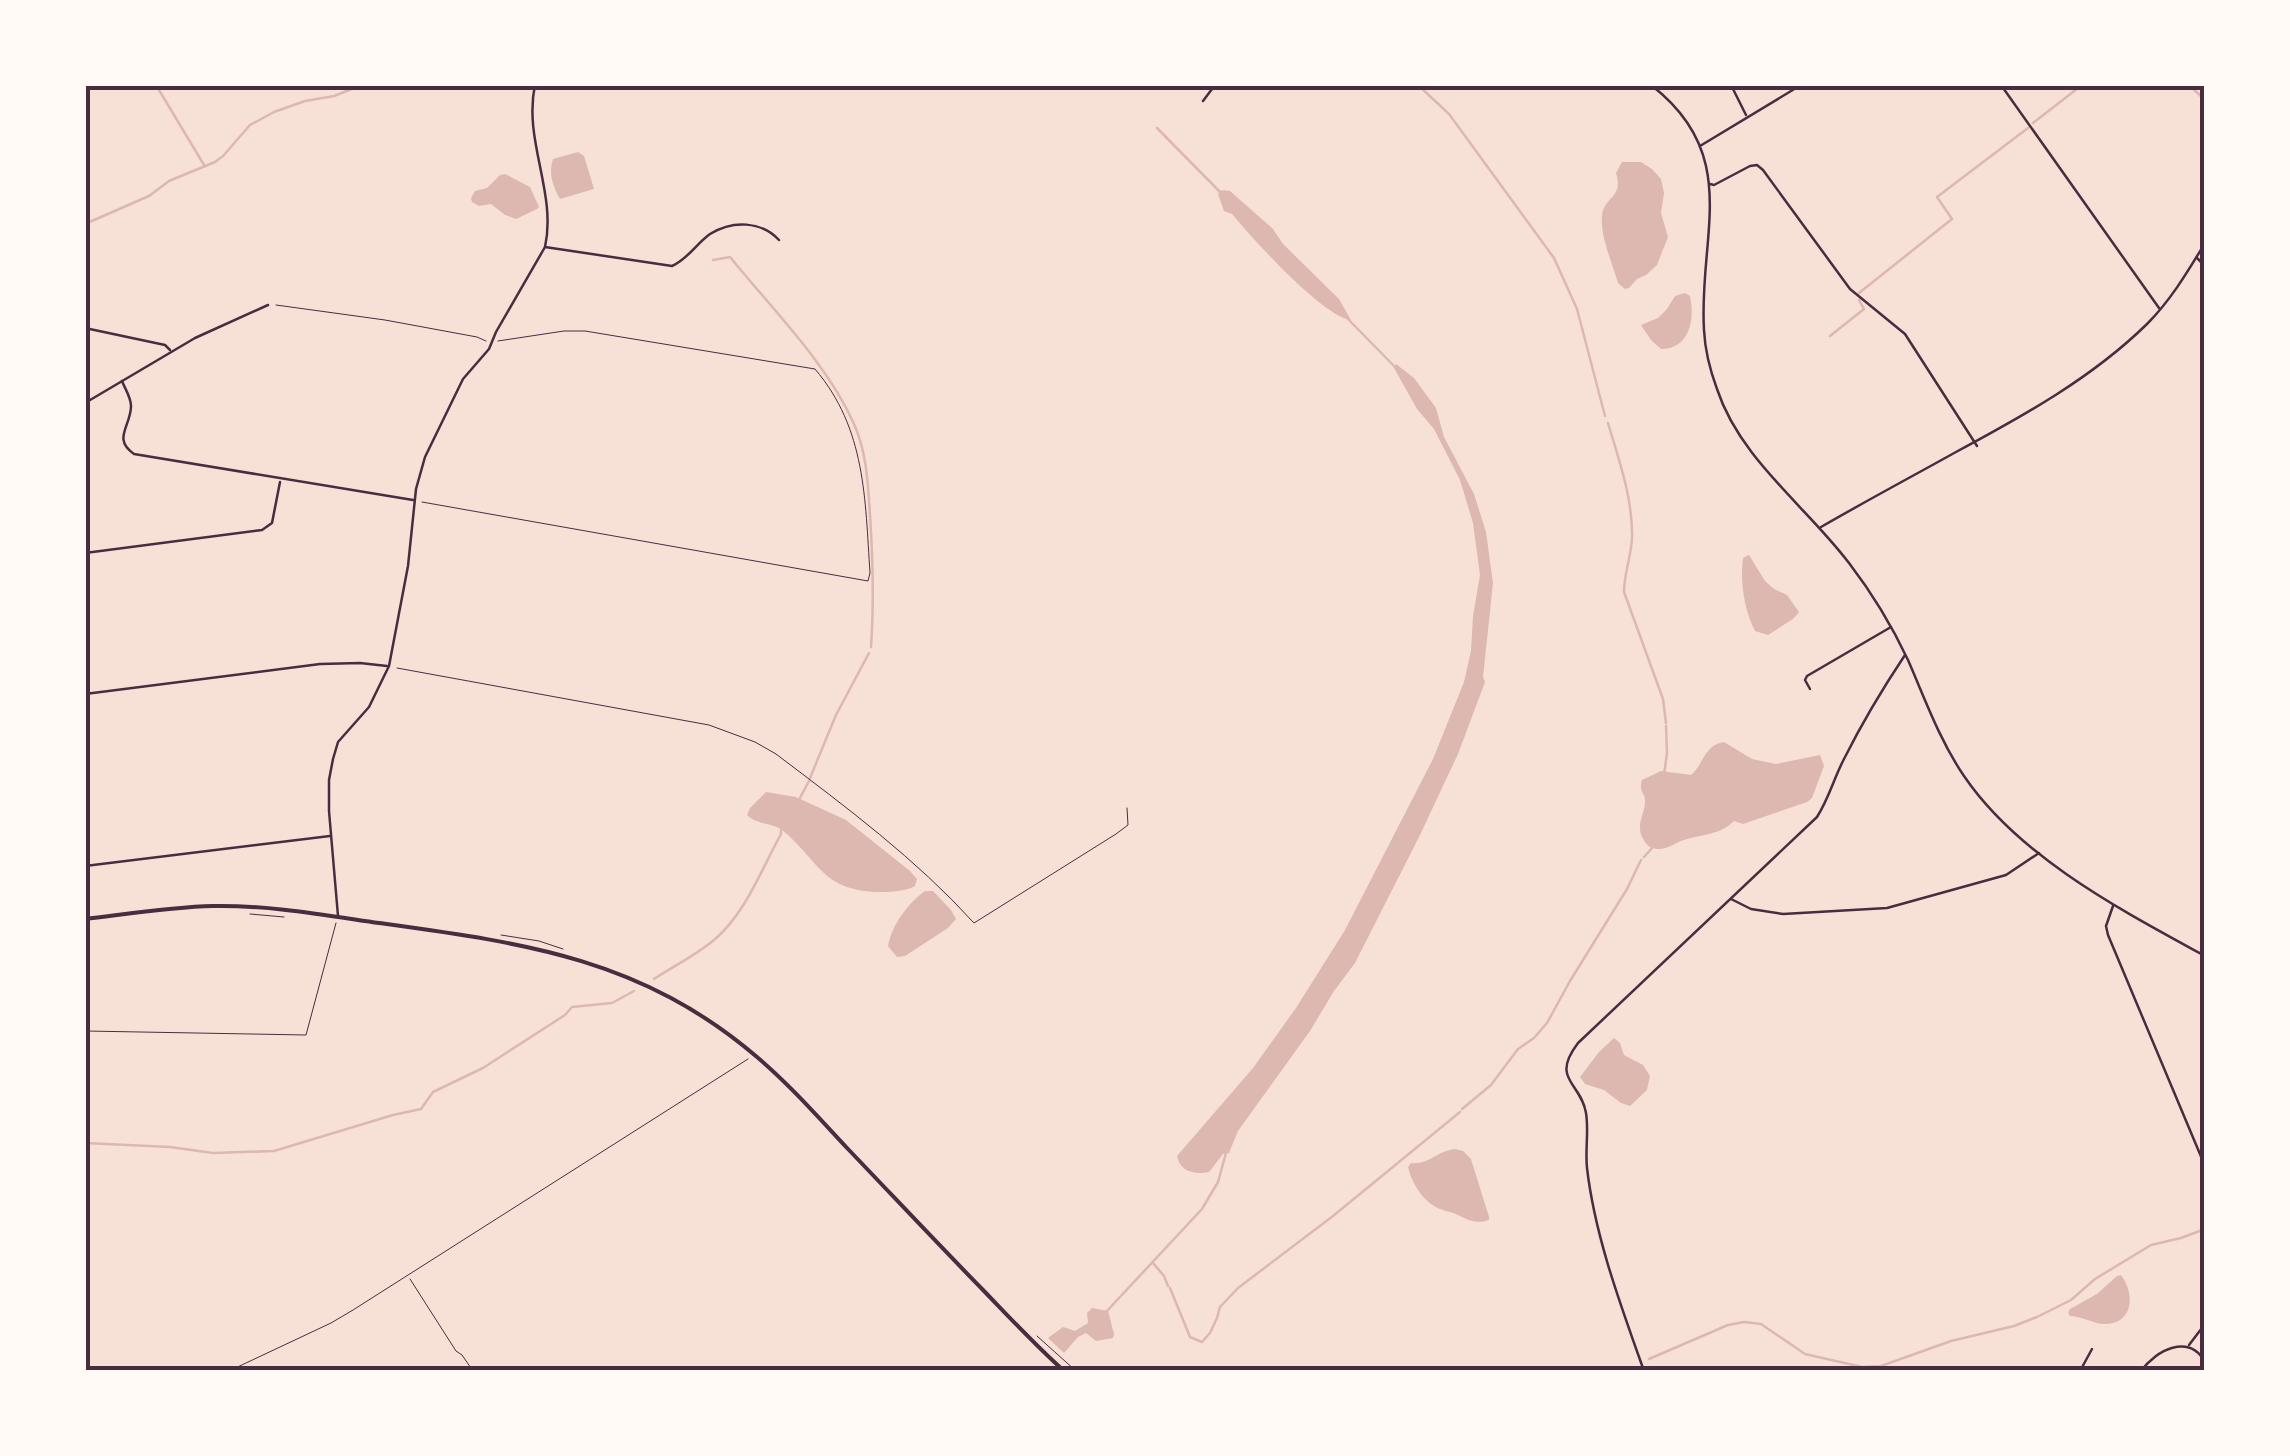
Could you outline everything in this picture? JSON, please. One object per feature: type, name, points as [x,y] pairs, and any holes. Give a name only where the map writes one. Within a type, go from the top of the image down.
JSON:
[{"type":"main road","points":[[85,919],[212,906],[260,908],[478,937],[584,961],[670,997],[731,1036],[798,1095],[1064,1371]]},
{"type":"street","points":[[337,919],[329,780],[338,742],[369,707],[388,666],[424,457],[464,379],[484,356],[546,248],[547,210],[530,114],[535,85]]},
{"type":"street","points":[[1203,101],[1215,85]]},
{"type":"street","points":[[1651,85],[1682,116],[1700,146],[1710,184],[1704,314],[1709,365],[1724,410],[1739,434],[1849,562],[1891,627],[1964,777],[1992,809],[2039,853],[2113,906],[2205,956]]},
{"type":"street","points":[[1732,85],[1747,116]]},
{"type":"street","points":[[1700,146],[1801,85]]},
{"type":"street","points":[[2001,85],[2160,309]]},
{"type":"street","points":[[1710,184],[1750,166],[1757,165],[1763,170],[1850,289],[1905,334],[1976,444]]},
{"type":"street","points":[[546,248],[672,266],[709,235],[742,224],[764,228],[779,240]]},
{"type":"street","points":[[1820,528],[1976,444],[2072,383],[2126,342],[2160,309],[2205,243]]},
{"type":"street","points":[[2196,257],[2205,266]]},
{"type":"street","points":[[85,403],[171,351],[268,305]]},
{"type":"street","points":[[85,328],[165,345],[171,351]]},
{"type":"street","points":[[122,381],[131,401],[122,441],[134,454],[414,500]]},
{"type":"street","points":[[85,553],[262,530],[272,522],[280,480]]},
{"type":"street","points":[[1810,688],[1806,676],[1891,627]]},
{"type":"street","points":[[1644,1371],[1600,1233],[1587,1166],[1586,1109],[1569,1081],[1567,1067],[1572,1051],[1817,817],[1856,735],[1905,655]]},
{"type":"street","points":[[85,694],[320,664],[388,666]]},
{"type":"street","points":[[85,866],[331,836]]},
{"type":"street","points":[[1730,898],[1751,909],[1783,914],[1887,908],[2006,875],[2039,853]]},
{"type":"street","points":[[2113,906],[2106,926],[2108,935],[2205,1166]]},
{"type":"street","points":[[2188,1346],[2205,1324]]},
{"type":"street","points":[[2141,1371],[2149,1360],[2171,1348],[2188,1346],[2205,1362]]},
{"type":"street","points":[[2080,1371],[2092,1348]]},
{"type":"path","points":[[268,305],[384,320],[492,342],[574,330],[815,369],[837,401],[856,446],[862,471],[870,572],[868,581],[414,500]]},
{"type":"path","points":[[388,666],[708,725],[755,742],[898,849],[974,923],[1128,825],[1127,808]]},
{"type":"path","points":[[244,913],[298,918]]},
{"type":"path","points":[[85,1031],[306,1035],[337,919]]},
{"type":"path","points":[[501,935],[572,952]]},
{"type":"path","points":[[229,1371],[331,1323],[752,1056]]},
{"type":"path","points":[[408,1276],[472,1371]]},
{"type":"path","points":[[1035,1334],[1076,1371]]},
{"type":"shaded area","points":[[578,152],[584,156],[594,189],[560,199],[552,180],[553,159]]},
{"type":"shaded area","points":[[1622,162],[1641,162],[1661,179],[1661,213],[1668,237],[1657,265],[1625,289],[1618,283],[1602,225],[1603,210],[1617,188],[1616,173]]},
{"type":"shaded area","points":[[505,174],[530,187],[537,209],[516,219],[491,204],[479,206],[472,202],[475,191],[487,188]]},
{"type":"shaded area","points":[[1230,191],[1273,229],[1283,244],[1339,299],[1351,320],[1323,306],[1232,214],[1224,211],[1218,194]]},
{"type":"shaded area","points":[[1675,296],[1690,296],[1691,305],[1688,331],[1678,344],[1661,349],[1641,325],[1658,318]]},
{"type":"shaded area","points":[[1396,364],[1414,378],[1436,408],[1444,437],[1474,494],[1486,532],[1493,583],[1485,682],[1458,754],[1355,963],[1238,1131],[1229,1153],[1223,1154],[1209,1172],[1194,1172],[1181,1166],[1177,1156],[1253,1068],[1345,930],[1433,759],[1464,682],[1480,575],[1473,523],[1460,480],[1434,429],[1417,409],[1394,368]]},
{"type":"shaded area","points":[[1749,555],[1765,581],[1787,595],[1799,612],[1768,635],[1755,631],[1746,605],[1742,567],[1743,558]]},
{"type":"shaded area","points":[[1724,742],[1752,759],[1776,764],[1820,755],[1824,766],[1812,798],[1743,824],[1734,821],[1716,832],[1665,848],[1649,846],[1640,831],[1645,803],[1642,780],[1661,771],[1691,775],[1708,751]]},
{"type":"shaded area","points":[[766,792],[796,797],[846,820],[910,871],[917,879],[915,886],[877,892],[844,886],[832,879],[782,830],[747,815]]},
{"type":"shaded area","points":[[925,891],[933,891],[956,919],[905,956],[897,957],[888,946],[893,931],[907,908]]},
{"type":"shaded area","points":[[1614,1038],[1624,1055],[1643,1065],[1650,1076],[1647,1090],[1630,1106],[1585,1084],[1580,1077]]},
{"type":"shaded area","points":[[1455,1149],[1471,1159],[1489,1220],[1474,1221],[1436,1207],[1412,1180],[1408,1167],[1411,1163]]},
{"type":"shaded area","points":[[2121,1275],[2130,1300],[2121,1320],[2103,1324],[2070,1316],[2070,1309]]},
{"type":"shaded area","points":[[1092,1308],[1108,1311],[1113,1338],[1096,1341],[1086,1333],[1064,1353],[1048,1338],[1063,1327],[1075,1331],[1088,1323],[1087,1313]]},
{"type":"waterway","points":[[156,85],[204,165]]},
{"type":"waterway","points":[[85,224],[215,162],[250,125],[274,112],[362,85]]},
{"type":"waterway","points":[[1418,85],[1449,114],[1554,258],[1577,309],[1605,416]]},
{"type":"waterway","points":[[2033,123],[2082,85]]},
{"type":"waterway","points":[[2189,85],[2205,100]]},
{"type":"waterway","points":[[1157,128],[1222,194]]},
{"type":"waterway","points":[[1859,293],[1952,219],[1937,197],[2028,128]]},
{"type":"waterway","points":[[713,260],[730,257],[814,358],[854,424],[868,492],[873,581],[871,647]]},
{"type":"waterway","points":[[1830,336],[1864,309],[1859,300]]},
{"type":"waterway","points":[[1348,319],[1395,367]]},
{"type":"waterway","points":[[1608,423],[1625,480],[1632,523],[1624,592],[1663,699],[1666,723]]},
{"type":"waterway","points":[[810,778],[836,715],[869,653]]},
{"type":"waterway","points":[[1664,775],[1666,726]]},
{"type":"waterway","points":[[800,798],[809,781]]},
{"type":"waterway","points":[[654,979],[700,951],[725,929],[752,890],[781,830]]},
{"type":"waterway","points":[[1644,857],[1653,847]]},
{"type":"waterway","points":[[1462,1109],[1491,1085],[1518,1049],[1547,1023],[1641,860]]},
{"type":"waterway","points":[[85,1143],[213,1153],[274,1151],[421,1109],[433,1092],[483,1068],[572,1007],[612,1003],[634,991]]},
{"type":"waterway","points":[[1170,1288],[1190,1337],[1202,1342],[1220,1307],[1238,1288],[1460,1112]]},
{"type":"waterway","points":[[1106,1312],[1202,1209],[1218,1182],[1226,1153]]},
{"type":"waterway","points":[[1649,1359],[1728,1325],[1744,1322],[1761,1324],[1805,1354],[1862,1367],[1881,1366],[2037,1317],[2071,1300],[2095,1279],[2151,1245],[2205,1229]]},
{"type":"waterway","points":[[1153,1263],[1168,1286]]}]
